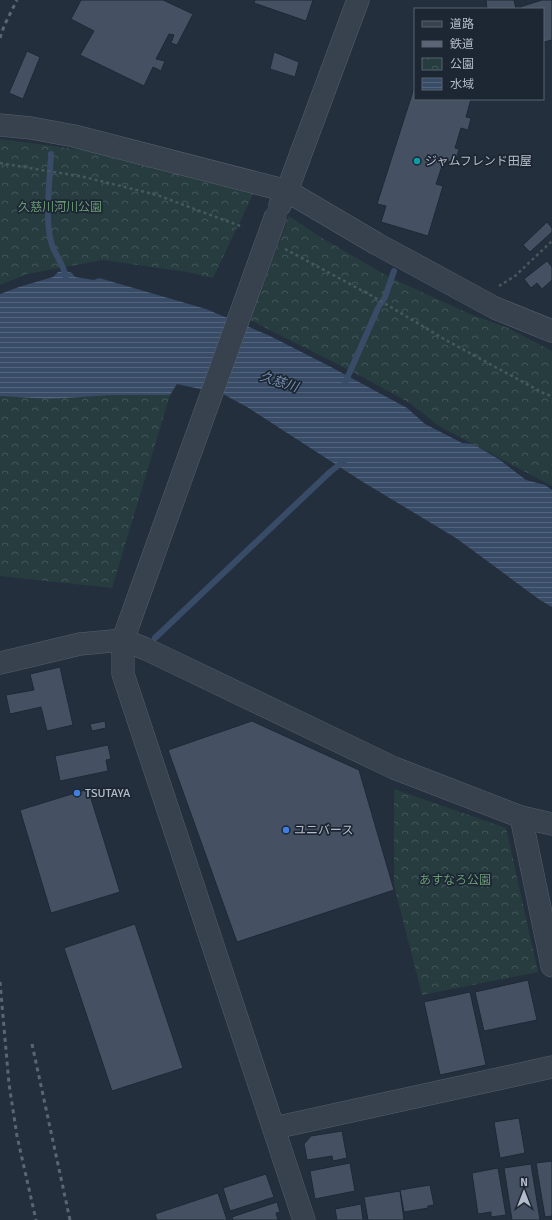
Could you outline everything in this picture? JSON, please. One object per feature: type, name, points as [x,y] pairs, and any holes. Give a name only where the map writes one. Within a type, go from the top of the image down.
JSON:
[{"type":"street","points":[[304,1220],[123,674],[126,631],[276,215],[287,191],[358,0]]},
{"type":"street","points":[[0,125],[31,128],[74,136],[287,191],[377,244],[495,308],[552,331]]},
{"type":"street","points":[[0,663],[80,644],[126,631]]},
{"type":"street","points":[[126,631],[146,649],[394,768],[521,817],[552,824]]},
{"type":"street","points":[[521,817],[552,966]]},
{"type":"street","points":[[274,1128],[552,1067]]},
{"type":"path","points":[[0,164],[84,177],[157,196],[243,227]]},
{"type":"path","points":[[479,299],[515,276],[552,242]]},
{"type":"path","points":[[284,249],[374,297],[545,394],[552,396]]},
{"type":"green space","name":"久慈川河川公園","points":[[0,139],[104,153],[256,188],[213,278],[187,272],[103,260],[27,274],[0,285]]},
{"type":"green space","points":[[289,216],[322,238],[389,277],[470,314],[508,328],[552,351],[552,486],[439,426],[410,403],[353,372],[250,320]]},
{"type":"green space","points":[[113,395],[170,395],[112,588],[0,576],[0,396],[50,399]]},
{"type":"green space","name":"あすなろ公園","points":[[394,789],[506,828],[538,972],[422,995],[394,885]]},
{"type":"water","name":"久慈川","points":[[65,271],[72,273],[75,277],[94,280],[99,278],[206,309],[270,336],[407,408],[425,424],[462,443],[473,444],[500,460],[526,480],[545,485],[552,490],[552,607],[540,600],[456,538],[363,482],[247,407],[223,394],[177,384],[170,395],[113,395],[50,399],[0,396],[0,294],[53,277],[58,272]]},
{"type":"building","points":[[81,0],[163,0],[193,14],[177,45],[171,43],[174,35],[169,34],[156,59],[165,61],[161,71],[153,67],[144,86],[80,55],[94,31],[71,19]]},
{"type":"building","points":[[255,0],[313,0],[306,21],[254,3]]},
{"type":"building","points":[[486,0],[514,0],[516,8],[487,8]]},
{"type":"building","points":[[542,0],[552,0],[552,40],[544,42],[544,8],[520,7]]},
{"type":"building","points":[[27,51],[40,57],[23,99],[9,93]]},
{"type":"building","points":[[274,52],[299,62],[295,77],[270,69]]},
{"type":"building","name":"ジャムフレンド田屋","points":[[414,88],[414,100],[471,100],[466,117],[471,118],[468,130],[461,128],[455,148],[459,149],[455,163],[444,160],[436,184],[443,186],[428,236],[381,222],[386,206],[377,204]]},
{"type":"building","points":[[547,222],[552,228],[552,232],[530,252],[523,245]]},
{"type":"building","points":[[547,261],[552,267],[552,280],[542,289],[537,283],[531,288],[524,279]]},
{"type":"building","points":[[60,667],[73,725],[47,731],[41,707],[10,714],[6,695],[34,690],[30,674]]},
{"type":"building","points":[[105,721],[106,728],[92,731],[90,724]]},
{"type":"building","name":"ユニバース","points":[[252,721],[359,770],[394,890],[237,942],[168,750]]},
{"type":"building","points":[[108,745],[111,759],[106,760],[108,771],[60,781],[55,756]]},
{"type":"building","points":[[88,789],[120,892],[51,913],[20,810]]},
{"type":"building","points":[[135,924],[183,1068],[112,1091],[64,948]]},
{"type":"building","points":[[528,980],[537,1020],[484,1031],[475,992]]},
{"type":"building","points":[[470,992],[486,1065],[440,1075],[424,1002]]},
{"type":"building","points":[[519,1118],[525,1153],[500,1158],[494,1122]]},
{"type":"building","points":[[342,1131],[347,1158],[333,1161],[332,1156],[307,1160],[304,1144],[311,1136]]},
{"type":"building","points":[[552,1161],[552,1216],[545,1217],[536,1163]]},
{"type":"building","points":[[350,1163],[355,1191],[315,1199],[310,1171]]},
{"type":"building","points":[[531,1164],[540,1220],[512,1220],[504,1168]]},
{"type":"building","points":[[498,1168],[506,1215],[491,1217],[491,1212],[478,1214],[472,1173]]},
{"type":"building","points":[[266,1174],[274,1197],[230,1211],[223,1188]]},
{"type":"building","points":[[430,1185],[434,1205],[428,1206],[428,1208],[404,1212],[400,1190]]},
{"type":"building","points":[[400,1191],[404,1220],[368,1220],[364,1197]]},
{"type":"building","points":[[218,1193],[227,1220],[157,1220],[155,1214]]},
{"type":"building","points":[[277,1202],[280,1212],[276,1213],[278,1220],[233,1220],[232,1217]]},
{"type":"building","points":[[361,1204],[363,1220],[337,1220],[335,1209]]},
{"type":"waterway","points":[[51,154],[48,224],[52,245],[64,270],[66,279]]},
{"type":"waterway","points":[[345,383],[378,308],[385,297],[394,271]]},
{"type":"waterway","points":[[155,638],[330,472],[344,461]]},
{"type":"railway","points":[[0,38],[4,26],[17,0]]},
{"type":"railway","points":[[0,982],[9,1084],[17,1136],[36,1220]]},
{"type":"railway","points":[[32,1044],[70,1220]]},
{"type":"place","name":"ジャムフレンド田屋","points":[[417,161]]},
{"type":"place","name":"TSUTAYA","points":[[77,793]]},
{"type":"place","name":"ユニバース","points":[[286,830]]}]
